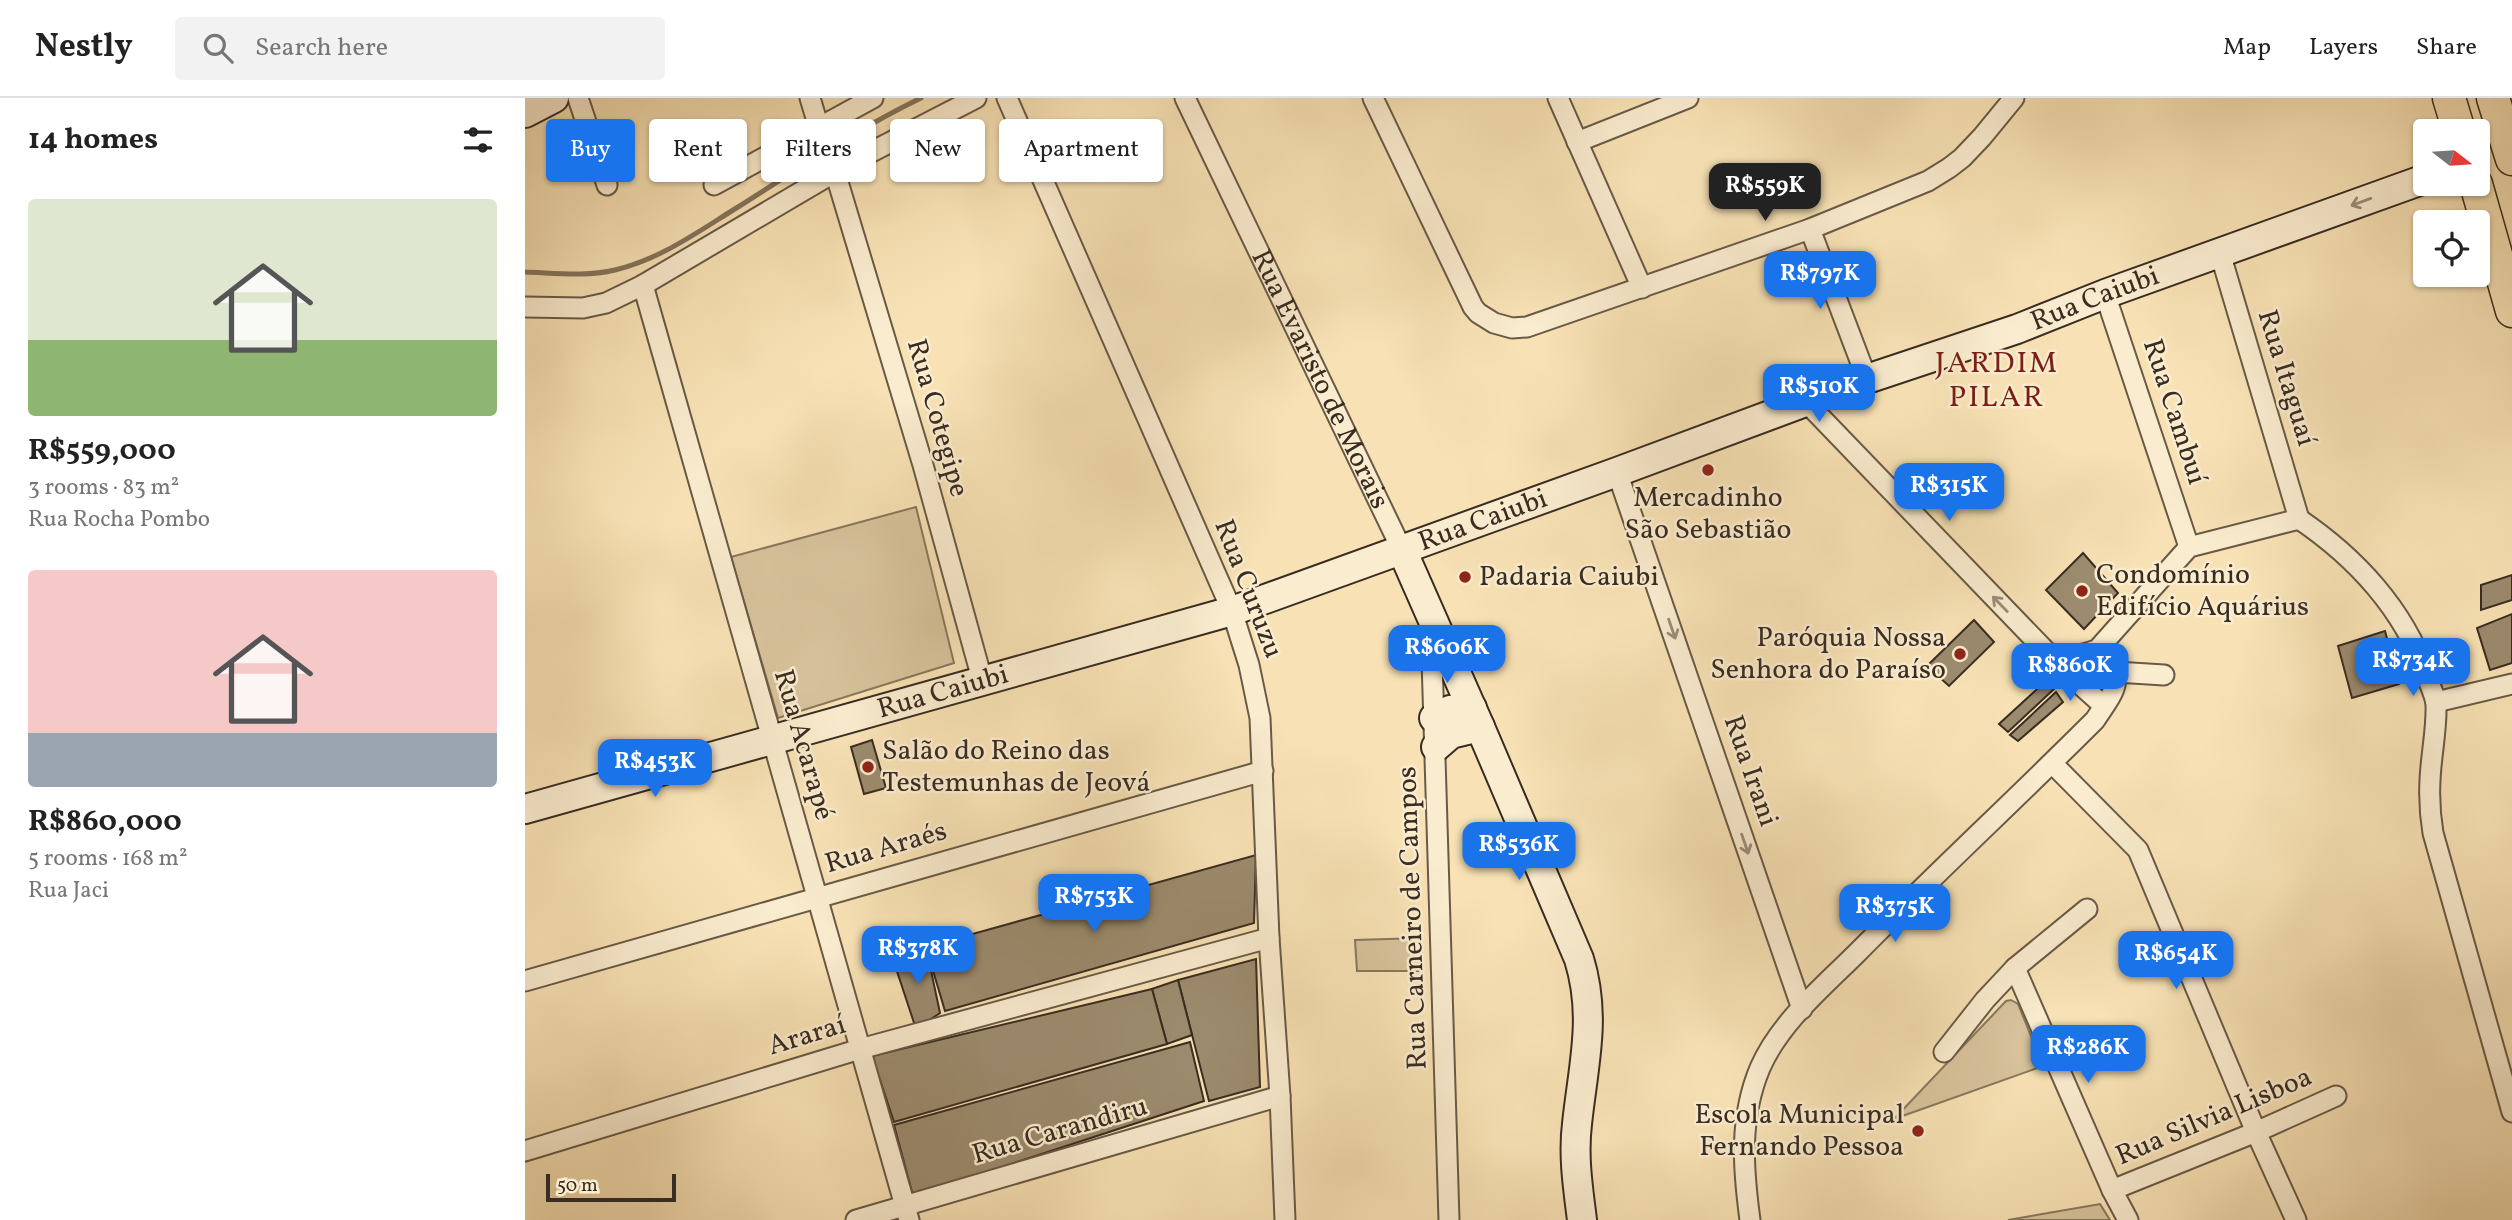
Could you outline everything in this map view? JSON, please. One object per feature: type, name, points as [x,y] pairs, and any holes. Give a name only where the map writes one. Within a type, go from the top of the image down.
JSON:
[{"type":"main road","points":[[2449,98],[2455,119]]},
{"type":"main road","points":[[2493,98],[2512,159]]},
{"type":"main road","points":[[2480,196],[2512,306]]},
{"type":"street","points":[[525,113],[554,98]]},
{"type":"street","points":[[578,98],[607,185]]},
{"type":"street","points":[[810,98],[816,119]]},
{"type":"street","points":[[835,119],[873,98]]},
{"type":"street","points":[[876,150],[976,98]]},
{"type":"street","name":"Rua Curuzu","points":[[1007,98],[1232,611],[1249,665],[1260,718],[1285,1220]]},
{"type":"street","name":"Rua Evaristo de Morais","points":[[1185,98],[1402,550],[1579,959],[1585,981],[1589,1025],[1576,1126],[1582,1220]]},
{"type":"street","points":[[1373,98],[1472,306],[1494,323],[1512,328],[1527,327],[1810,229],[1928,181],[1962,158],[2014,98]]},
{"type":"street","points":[[1557,98],[1642,288]]},
{"type":"street","points":[[1577,142],[1688,98]]},
{"type":"street","points":[[714,185],[761,159]]},
{"type":"street","points":[[525,307],[583,308],[606,303],[643,285],[818,182]]},
{"type":"street","name":"Rua Cotegipe","points":[[838,182],[923,465],[982,679]]},
{"type":"street","name":"Rua Caiubi","points":[[525,809],[1232,611],[1867,379],[2017,329],[2105,294],[2413,183]]},
{"type":"street","points":[[1810,229],[1867,379]]},
{"type":"street","name":"Rua Itaguaí","points":[[2220,253],[2299,519]]},
{"type":"street","name":"Rua Acarapé","points":[[643,285],[907,1213]]},
{"type":"street","name":"Rua Cambuí","points":[[2105,294],[2189,548]]},
{"type":"street","points":[[1806,402],[2064,670],[2103,706]]},
{"type":"street","name":"Rua Irani","points":[[1618,472],[1802,1009]]},
{"type":"street","points":[[2064,670],[2083,654],[2097,650],[2189,548],[2299,519],[2328,539],[2362,572],[2403,622],[2436,702],[2429,809],[2433,833],[2512,1112]]},
{"type":"street","name":"Rua Carneiro de Campos","points":[[1430,614],[1449,1220]]},
{"type":"street","points":[[1751,1220],[1743,1157],[1745,1123],[1761,1067],[1775,1040],[1802,1009],[2095,720],[2113,694],[2116,672],[2097,650]]},
{"type":"street","points":[[2116,672],[2164,675]]},
{"type":"street","points":[[2436,702],[2512,684]]},
{"type":"street","points":[[1434,718],[1450,710],[1476,717]]},
{"type":"street","points":[[1436,747],[1476,717]]},
{"type":"street","points":[[2052,763],[2138,850],[2256,1132],[2296,1220]]},
{"type":"street","name":"Rua Araés","points":[[525,981],[1263,771]]},
{"type":"street","points":[[1944,1052],[1985,1000],[2015,968],[2087,909]]},
{"type":"street","name":"Araraí","points":[[525,1152],[860,1049],[1269,938]]},
{"type":"street","points":[[2015,968],[2112,1190],[2128,1220]]},
{"type":"street","name":"Rua Carandiru","points":[[856,1220],[907,1213],[1280,1096]]},
{"type":"street","name":"Rua Silvia Lisboa","points":[[2112,1190],[2256,1132],[2336,1096]]},
{"type":"shaded area","points":[[916,507],[954,663],[778,718],[731,557]]},
{"type":"shaded area","points":[[1421,938],[1422,971],[1357,971],[1355,940]]},
{"type":"shaded area","points":[[2011,1000],[2018,1004],[2043,1066],[1894,1119],[2006,1001]]},
{"type":"shaded area","points":[[2100,1204],[2110,1220],[2008,1220]]},
{"type":"building","name":"Condomínio Edifício Aquárius","points":[[2083,553],[2118,593],[2084,629],[2046,590]]},
{"type":"building","points":[[2512,575],[2512,600],[2481,610],[2481,585]]},
{"type":"building","points":[[2512,614],[2512,663],[2490,670],[2477,628]]},
{"type":"building","name":"Paróquia Nossa Senhora do Paraíso","points":[[1974,620],[1994,642],[1949,686],[1927,666]]},
{"type":"building","points":[[2385,631],[2399,684],[2352,698],[2338,646]]},
{"type":"building","points":[[2047,680],[2054,689],[2008,732],[1999,724]]},
{"type":"building","points":[[2056,692],[2063,702],[2018,741],[2010,735]]},
{"type":"building","name":"Salão do Reino das Testemunhas de Jeová","points":[[872,740],[886,788],[864,794],[851,747]]},
{"type":"building","points":[[1256,855],[1254,923],[945,1011],[926,947]]},
{"type":"building","points":[[926,947],[940,1013],[916,1029],[893,959]]},
{"type":"building","points":[[1256,959],[1260,1087],[1209,1101],[1178,980]]},
{"type":"building","points":[[1178,980],[1192,1035],[1167,1044],[1152,989]]},
{"type":"building","points":[[1152,989],[1167,1044],[894,1122],[872,1056]]},
{"type":"building","points":[[1190,1042],[1204,1101],[913,1196],[894,1125]]},
{"type":"waterway","points":[[525,272],[570,274],[615,270],[664,252],[851,136],[921,98]]},
{"type":"place","name":"Mercadinho São Sebastião","points":[[1708,470]]},
{"type":"place","name":"Padaria Caiubi","points":[[1465,577]]},
{"type":"place","name":"Condomínio Edifício Aquárius","points":[[2082,591]]},
{"type":"place","name":"Paróquia Nossa Senhora do Paraíso","points":[[1960,654]]},
{"type":"place","name":"Salão do Reino das Testemunhas de Jeová","points":[[868,767]]},
{"type":"place","name":"Escola Municipal Fernando Pessoa","points":[[1918,1131]]},
{"type":"district","name":"JARDIM PILAR","points":[[1997,381]]}]
